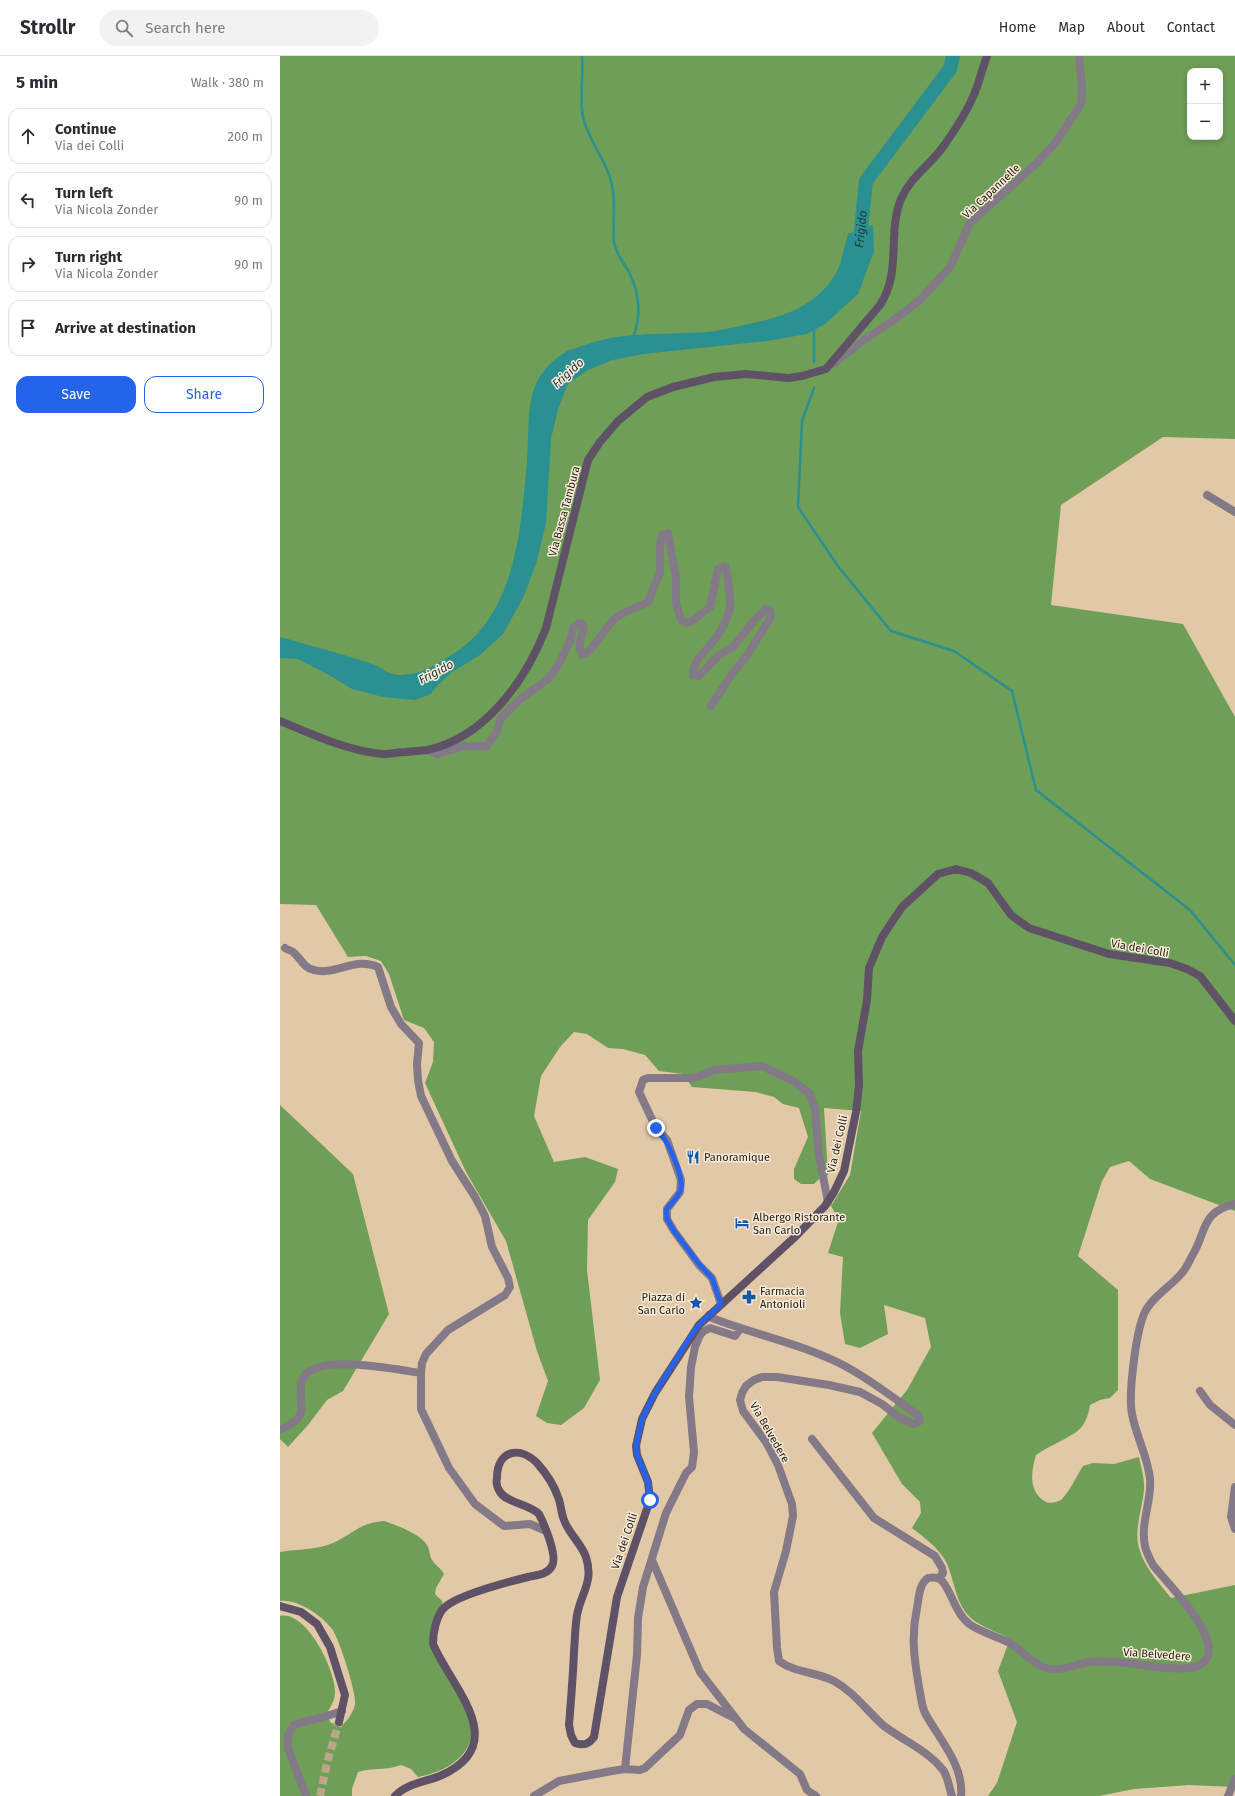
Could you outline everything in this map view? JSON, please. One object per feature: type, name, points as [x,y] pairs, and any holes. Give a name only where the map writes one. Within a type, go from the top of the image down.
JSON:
[{"type":"street","points":[[826,368],[888,294],[892,276],[896,216],[902,198],[912,180],[945,145],[973,96],[986,56]]},
{"type":"street","name":"Via Capannelle","points":[[826,368],[920,300],[950,267],[970,223],[1036,164],[1056,142],[1081,104],[1082,86],[1080,56]]},
{"type":"street","name":"Via Bassa Tambura","points":[[280,721],[318,737],[348,747],[384,754],[427,750],[461,736],[482,721],[510,694],[538,650],[546,628],[588,460],[600,442],[618,421],[648,397],[673,387],[714,377],[746,374],[788,378],[802,376],[826,368]]},
{"type":"street","points":[[1207,495],[1235,512]]},
{"type":"street","points":[[427,750],[438,754],[464,746],[487,746],[496,733],[502,718],[519,700],[548,679],[558,666],[571,639],[573,628],[579,623],[582,624],[584,628],[579,651],[582,655],[587,653],[605,629],[617,617],[648,602],[660,572],[660,546],[662,535],[668,533],[676,578],[676,603],[680,620],[687,623],[695,619],[710,607],[718,569],[725,566],[727,573],[730,605],[726,618],[712,642],[693,666],[693,675],[699,676],[718,656],[733,647],[753,622],[766,609],[770,610],[771,613],[771,617],[746,657],[732,674],[711,706]]},
{"type":"street","name":"Via dei Colli","points":[[395,1796],[401,1789],[442,1775],[457,1767],[468,1755],[474,1744],[476,1733],[472,1716],[459,1689],[433,1644],[436,1624],[444,1608],[460,1598],[529,1577],[541,1575],[549,1571],[554,1562],[546,1531],[539,1514],[535,1510],[504,1495],[498,1489],[497,1469],[502,1458],[509,1453],[519,1453],[528,1456],[538,1464],[552,1484],[558,1497],[568,1530],[586,1556],[588,1584],[577,1614],[569,1725],[571,1735],[575,1743],[581,1745],[591,1742],[594,1737],[617,1597],[650,1500],[648,1482],[637,1455],[636,1446],[642,1419],[655,1393],[690,1337],[709,1315],[756,1274],[828,1202],[844,1171],[856,1112],[859,1086],[858,1051],[867,1000],[869,968],[882,937],[902,907],[938,874],[956,869],[971,873],[988,883],[1011,915],[1029,928],[1109,954],[1170,963],[1200,976],[1235,1021]]},
{"type":"street","points":[[285,948],[293,952],[305,966],[313,970],[324,971],[361,963],[369,963],[378,967],[391,1007],[401,1024],[419,1043],[417,1064],[421,1096],[452,1161],[475,1197],[485,1216],[492,1246],[510,1282],[508,1292],[505,1295],[448,1330],[426,1354],[422,1363],[421,1373],[421,1409],[449,1468],[464,1491],[475,1504],[504,1526],[530,1524],[546,1531]]},
{"type":"street","points":[[721,1304],[712,1278],[699,1264],[674,1231],[667,1219],[666,1210],[680,1192],[681,1180],[667,1140],[656,1128],[639,1092],[643,1080],[648,1078],[694,1078],[714,1070],[762,1066],[793,1081],[810,1094],[815,1109],[819,1156],[828,1202]]},
{"type":"street","name":"Via Belvedere","points":[[939,1578],[943,1582],[954,1606],[971,1626],[1010,1643],[1040,1666],[1049,1669],[1064,1668],[1096,1662],[1116,1662],[1176,1668],[1192,1668],[1200,1666],[1206,1661],[1210,1653],[1207,1638],[1189,1608],[1152,1564],[1145,1548],[1143,1534],[1150,1480],[1132,1411],[1133,1370],[1140,1325],[1145,1312],[1182,1273],[1195,1252],[1205,1225],[1215,1213],[1235,1204]]},
{"type":"street","name":"Via Belvedere","points":[[709,1315],[712,1318],[740,1329],[804,1348],[844,1365],[919,1416],[920,1421],[914,1424],[900,1418],[882,1404],[860,1392],[829,1385],[777,1378],[762,1377],[754,1380],[746,1386],[740,1400],[743,1411],[766,1442],[778,1465],[792,1504],[793,1516],[788,1543],[774,1592],[776,1648],[779,1661],[790,1668],[818,1674],[834,1681],[850,1692],[886,1727],[926,1753],[944,1771],[952,1796]]},
{"type":"street","points":[[625,1769],[637,1655],[638,1618],[643,1587],[666,1512],[686,1473],[692,1467],[694,1452],[689,1397],[691,1367],[695,1347],[700,1335],[707,1329],[710,1328],[735,1336],[740,1329]]},
{"type":"street","points":[[280,1430],[293,1423],[301,1414],[301,1384],[305,1375],[320,1366],[359,1364],[421,1373]]},
{"type":"street","points":[[1200,1392],[1210,1406],[1235,1425]]},
{"type":"street","points":[[812,1440],[874,1518],[935,1556],[942,1568],[942,1573],[939,1578],[928,1578],[921,1586],[914,1621],[914,1655],[923,1707],[947,1747],[956,1766],[961,1796]]},
{"type":"street","points":[[1235,1487],[1231,1517],[1235,1530]]},
{"type":"street","points":[[652,1560],[700,1672],[744,1729],[800,1774],[807,1790],[816,1796]]},
{"type":"street","points":[[280,1606],[301,1612],[317,1624],[330,1647],[345,1695],[339,1722]]},
{"type":"street","points":[[534,1796],[559,1781],[625,1769],[640,1770],[644,1768],[680,1735],[689,1710],[697,1704],[707,1704],[738,1721]]},
{"type":"street","points":[[306,1796],[288,1748],[288,1735],[294,1725],[313,1719],[331,1716],[342,1711]]},
{"type":"street","points":[[1228,1796],[1235,1779]]},
{"type":"green space","points":[[280,56],[1235,56],[1235,439],[1163,437],[1061,505],[1051,605],[1183,624],[1235,717],[1235,1211],[1150,1179],[1129,1161],[1110,1167],[1102,1181],[1078,1256],[1118,1290],[1118,1390],[1110,1398],[1100,1400],[1090,1405],[1086,1420],[1079,1430],[1036,1455],[1032,1481],[1036,1493],[1040,1498],[1049,1503],[1054,1502],[1061,1500],[1083,1466],[1093,1463],[1114,1464],[1139,1457],[1144,1486],[1137,1534],[1139,1548],[1144,1562],[1157,1581],[1171,1598],[1235,1585],[1235,1787],[1189,1785],[1134,1789],[1099,1796],[988,1796],[997,1783],[1017,1722],[998,1671],[1007,1647],[1007,1637],[975,1621],[963,1608],[959,1601],[948,1566],[942,1555],[912,1528],[921,1513],[920,1502],[902,1484],[872,1433],[907,1390],[931,1347],[925,1318],[884,1305],[888,1334],[860,1348],[845,1344],[840,1313],[843,1257],[828,1253],[839,1219],[831,1206],[850,1175],[861,1111],[824,1108],[828,1175],[819,1179],[814,1184],[801,1184],[794,1179],[794,1169],[808,1137],[799,1108],[783,1104],[774,1097],[756,1092],[692,1087],[683,1074],[659,1071],[645,1055],[623,1049],[608,1048],[587,1034],[574,1032],[560,1047],[541,1076],[534,1116],[554,1162],[585,1157],[618,1169],[615,1182],[588,1220],[587,1270],[600,1380],[584,1408],[561,1425],[547,1423],[536,1416],[548,1381],[537,1351],[506,1241],[466,1172],[425,1083],[433,1062],[434,1042],[424,1028],[404,1020],[389,974],[381,961],[366,956],[348,957],[316,905],[280,904]]},
{"type":"green space","points":[[280,1105],[353,1174],[389,1314],[343,1391],[327,1400],[308,1425],[288,1447],[280,1439]]},
{"type":"green space","points":[[384,1521],[408,1530],[424,1541],[428,1547],[432,1560],[444,1574],[436,1588],[435,1594],[442,1601],[444,1611],[434,1640],[469,1717],[471,1736],[468,1746],[463,1754],[448,1767],[428,1775],[418,1777],[411,1769],[401,1765],[358,1772],[352,1789],[352,1796],[280,1796],[280,1616],[290,1617],[300,1623],[310,1633],[326,1659],[331,1672],[335,1694],[334,1700],[326,1714],[331,1723],[342,1725],[346,1721],[353,1711],[355,1699],[347,1666],[339,1643],[332,1629],[322,1618],[309,1609],[287,1601],[280,1601],[280,1552],[327,1545],[340,1540],[362,1526]]},
{"type":"water","points":[[873,225],[874,251],[858,294],[825,324],[807,334],[767,341],[643,354],[613,360],[588,370],[568,384],[558,409],[551,439],[546,523],[536,564],[523,598],[503,634],[480,655],[452,672],[431,694],[415,700],[383,697],[352,689],[298,659],[280,658],[280,637],[363,661],[375,665],[392,674],[398,675],[421,672],[453,654],[474,637],[490,617],[503,593],[518,541],[522,514],[531,401],[534,388],[550,364],[566,352],[602,340],[631,335],[715,331],[768,320],[794,311],[816,297],[835,275],[848,234]]},
{"type":"waterway","points":[[582,56],[581,102],[583,117],[585,125],[605,165],[611,181],[614,196],[614,242],[616,250],[629,272],[637,296],[638,321],[633,337]]},
{"type":"waterway","name":"Frigido","points":[[859,249],[866,181],[950,69],[953,56]]},
{"type":"waterway","points":[[814,328],[814,362]]},
{"type":"waterway","points":[[814,388],[802,421],[798,507],[837,565],[891,631],[954,651],[1012,691],[1036,790],[1190,910],[1235,965]]},
{"type":"tunnel","points":[[320,1796],[327,1763],[339,1722]]},
{"type":"place","name":"Panoramique","points":[[693,1157]]},
{"type":"place","name":"Albergo Ristorante San Carlo","points":[[742,1223]]},
{"type":"place","name":"Farmacia Antonioli","points":[[749,1297]]},
{"type":"place","name":"Piazza di San Carlo","points":[[696,1303]]},
{"type":"route","points":[[650,1500],[648,1482],[637,1455],[636,1446],[642,1419],[655,1393],[690,1337],[699,1325],[721,1304],[712,1278],[699,1264],[674,1231],[667,1219],[666,1210],[680,1192],[681,1180],[667,1140],[656,1128]]}]
